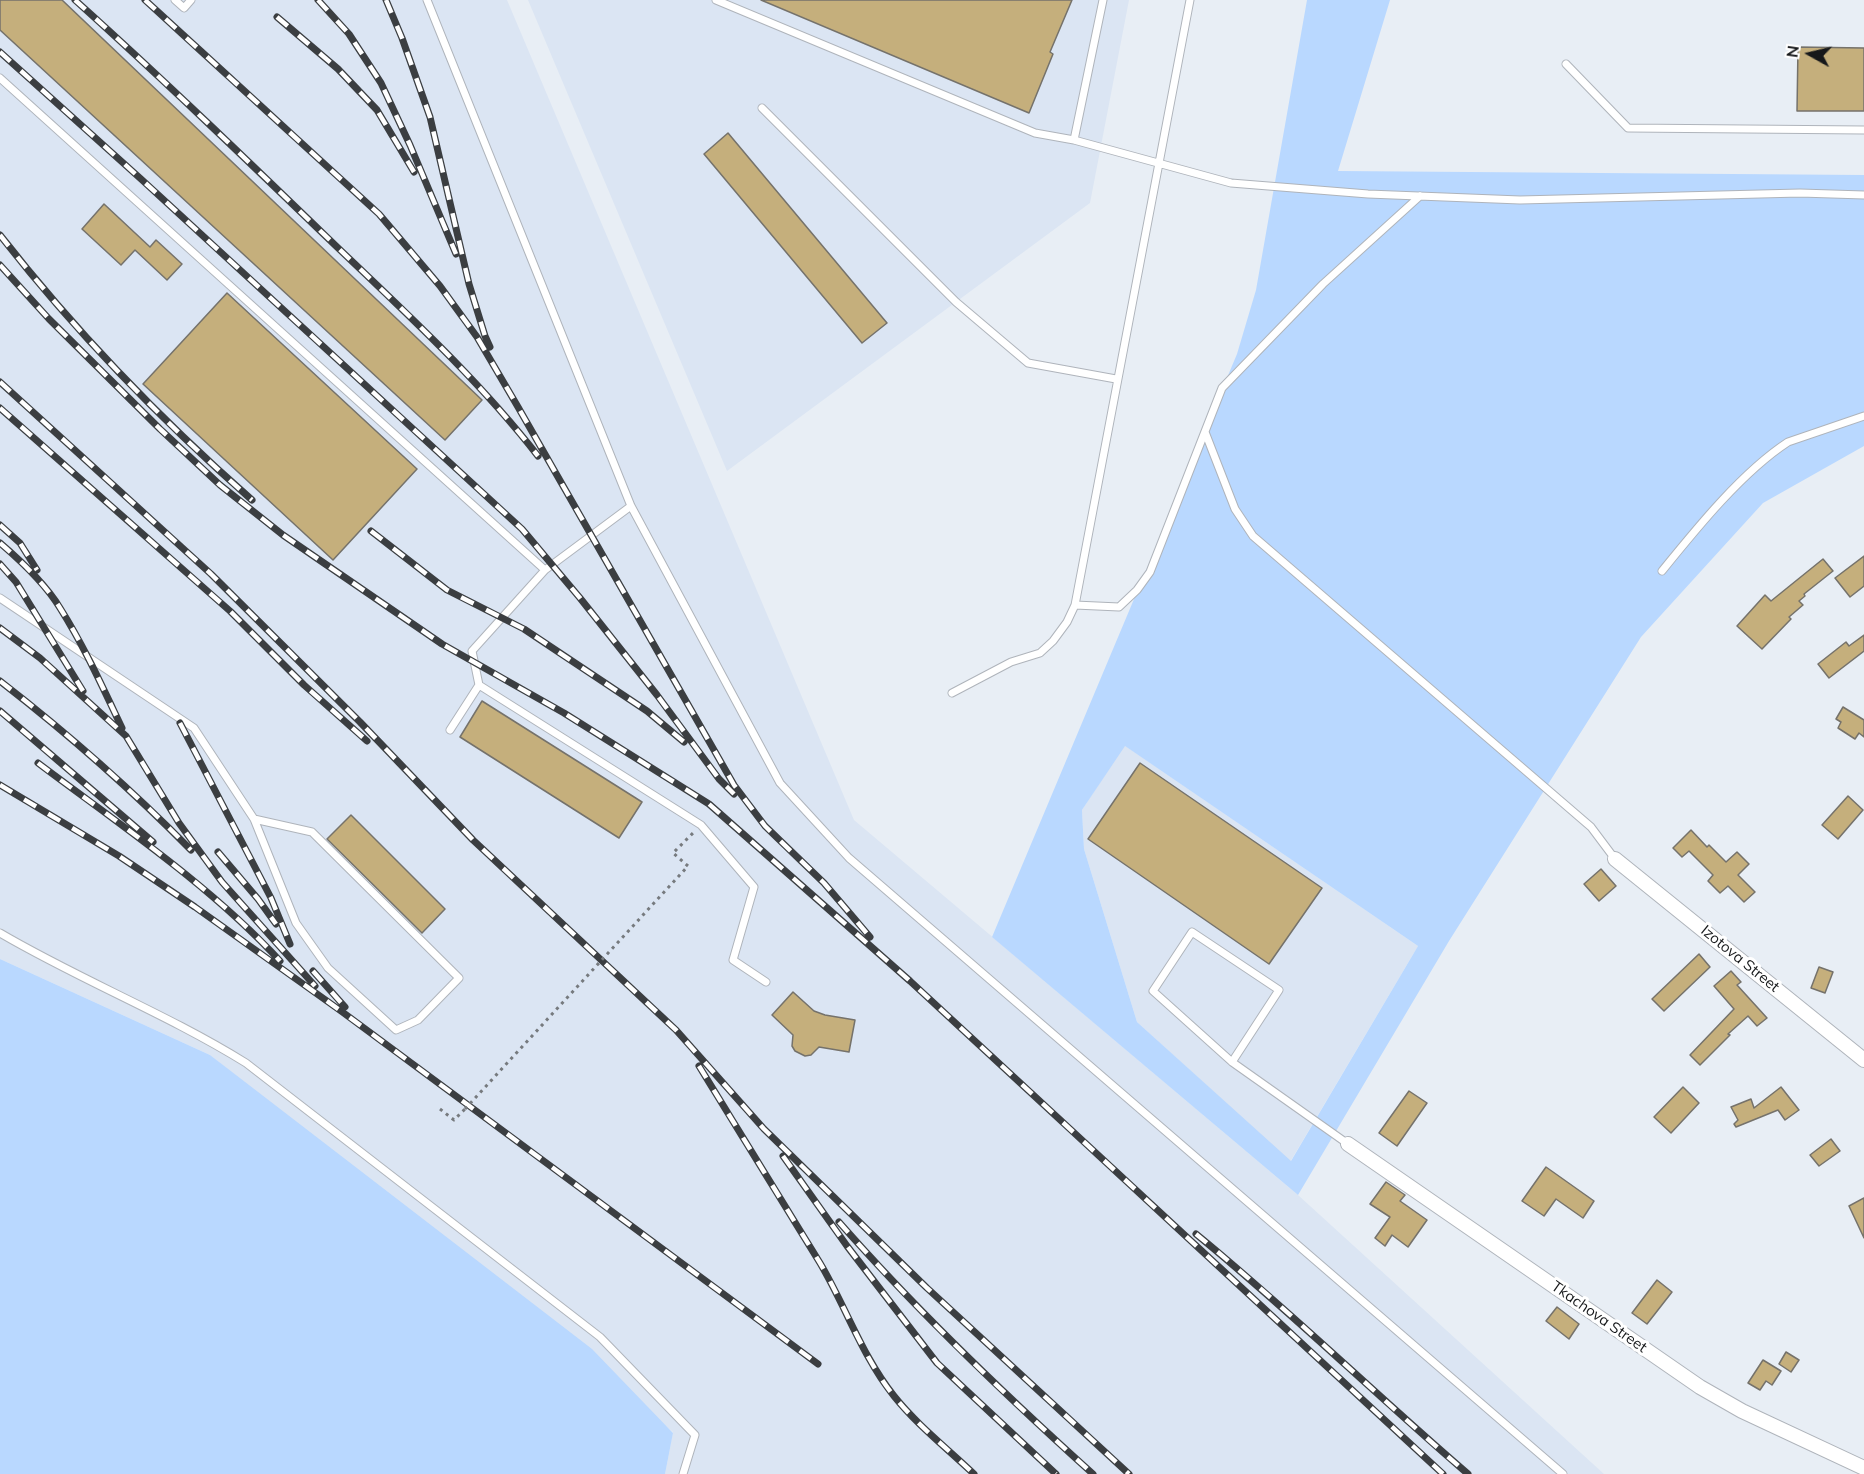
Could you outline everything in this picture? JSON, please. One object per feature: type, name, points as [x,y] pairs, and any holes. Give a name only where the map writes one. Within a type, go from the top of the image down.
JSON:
[{"type":"street","name":"Izotova Street","points":[[1615,859],[1864,1060]]},
{"type":"street","name":"Tkachova Street","points":[[1348,1144],[1700,1387],[1762,1421],[1864,1468]]},
{"type":"lane","points":[[175,0],[184,8],[191,0]]},
{"type":"lane","points":[[427,0],[631,506],[780,783],[849,858],[1563,1474]]},
{"type":"lane","points":[[716,0],[1035,133],[1074,140],[1231,183],[1368,194],[1520,200],[1800,194],[1864,195]]},
{"type":"lane","points":[[1074,140],[1102,0]]},
{"type":"lane","points":[[952,693],[1011,662],[1040,653],[1053,641],[1067,622],[1075,605],[1116,379],[1190,0]]},
{"type":"lane","points":[[1566,64],[1628,128],[1864,130]]},
{"type":"lane","points":[[0,78],[545,570]]},
{"type":"lane","points":[[762,108],[956,302],[1028,363],[1116,379]]},
{"type":"lane","points":[[1075,605],[1119,607],[1137,590],[1150,572],[1222,388],[1323,284],[1420,196]]},
{"type":"lane","points":[[1662,572],[1694,532],[1754,469],[1776,450],[1788,442],[1864,416]]},
{"type":"lane","points":[[1205,432],[1234,509],[1252,536],[1591,827],[1615,859]]},
{"type":"lane","points":[[450,730],[479,685],[472,651],[545,570],[631,506]]},
{"type":"lane","points":[[0,598],[194,729],[254,819],[296,923],[328,968],[396,1030],[418,1020],[459,978],[312,832],[254,819]]},
{"type":"lane","points":[[479,685],[701,825],[754,887],[733,960],[766,982]]},
{"type":"lane","points":[[1232,1062],[1278,990],[1192,932],[1153,991],[1232,1062],[1348,1144]]},
{"type":"lane","points":[[0,933],[42,958],[207,1039],[246,1063],[600,1337],[695,1436],[683,1474]]},
{"type":"path","points":[[440,1109],[454,1120],[688,866],[673,853],[701,825]]},
{"type":"shaded area","points":[[0,0],[507,0],[854,820],[1298,1195],[1604,1474],[665,1474],[673,1432],[210,1055],[0,959]]},
{"type":"shaded area","points":[[528,0],[1129,0],[1090,203],[727,471]]},
{"type":"shaded area","points":[[1307,0],[1390,0],[1338,171],[1864,175],[1864,446],[1763,503],[1641,637],[1449,941],[1298,1195],[992,937],[1237,354],[1256,290]],"holes":[[[1125,746],[1418,946],[1291,1161],[1137,1022],[1084,849],[1082,810]]]},
{"type":"shaded area","points":[[1124,745],[1418,946],[1290,1162],[1137,1022],[1084,849],[1082,810]]},
{"type":"shaded area","points":[[0,959],[210,1055],[592,1349],[673,1433],[665,1474],[0,1474]]},
{"type":"building","points":[[0,0],[62,0],[482,400],[445,440],[0,30]]},
{"type":"building","points":[[761,0],[1072,0],[1050,52],[1053,54],[1029,113]]},
{"type":"building","points":[[1798,47],[1864,48],[1864,111],[1797,111]]},
{"type":"building","points":[[728,133],[887,323],[862,343],[704,154]]},
{"type":"building","points":[[104,204],[150,247],[156,240],[182,264],[167,280],[135,250],[121,265],[82,229]]},
{"type":"building","points":[[227,293],[417,469],[333,560],[143,384]]},
{"type":"building","points":[[1864,556],[1864,586],[1850,597],[1835,578]]},
{"type":"building","points":[[1823,559],[1833,571],[1804,594],[1805,596],[1799,601],[1803,605],[1789,617],[1791,619],[1762,649],[1737,626],[1765,595],[1771,601]]},
{"type":"building","points":[[1864,635],[1864,651],[1829,678],[1818,664],[1846,642],[1849,646]]},
{"type":"building","points":[[482,701],[642,802],[619,838],[460,737]]},
{"type":"building","points":[[1843,707],[1864,720],[1864,737],[1859,733],[1855,739],[1838,728],[1841,722],[1836,719]]},
{"type":"building","points":[[1140,763],[1322,888],[1269,964],[1088,839]]},
{"type":"building","points":[[1848,796],[1863,810],[1838,839],[1822,825]]},
{"type":"building","points":[[351,815],[445,909],[422,933],[327,839]]},
{"type":"building","points":[[1691,830],[1726,862],[1737,852],[1749,864],[1738,875],[1755,892],[1744,902],[1728,886],[1720,893],[1708,881],[1713,875],[1689,851],[1682,857],[1673,848]]},
{"type":"building","points":[[1601,869],[1616,886],[1599,901],[1584,884]]},
{"type":"building","points":[[1699,954],[1710,967],[1664,1011],[1652,999]]},
{"type":"building","points":[[1819,967],[1833,972],[1825,993],[1811,988]]},
{"type":"building","points":[[1731,971],[1741,982],[1737,985],[1767,1018],[1757,1026],[1748,1016],[1700,1065],[1690,1055],[1734,1009],[1714,986]]},
{"type":"building","points":[[793,992],[814,1011],[855,1020],[849,1052],[819,1047],[811,1055],[805,1056],[795,1051],[792,1046],[793,1035],[772,1015]]},
{"type":"building","points":[[1683,1087],[1699,1103],[1671,1133],[1654,1117]]},
{"type":"building","points":[[1781,1087],[1799,1110],[1785,1120],[1778,1110],[1736,1127],[1734,1124],[1738,1120],[1731,1107],[1751,1099],[1754,1108]]},
{"type":"building","points":[[1409,1091],[1427,1103],[1397,1146],[1379,1133]]},
{"type":"building","points":[[1831,1139],[1840,1151],[1819,1166],[1810,1155]]},
{"type":"building","points":[[1546,1167],[1594,1201],[1583,1218],[1556,1199],[1544,1216],[1522,1201]]},
{"type":"building","points":[[1386,1182],[1405,1195],[1400,1201],[1427,1220],[1408,1247],[1392,1235],[1385,1246],[1375,1238],[1390,1217],[1370,1204]]},
{"type":"building","points":[[1864,1198],[1864,1238],[1849,1206]]},
{"type":"building","points":[[1657,1280],[1672,1292],[1647,1324],[1632,1313]]},
{"type":"building","points":[[1557,1307],[1579,1324],[1569,1339],[1546,1321]]},
{"type":"building","points":[[1786,1352],[1799,1360],[1791,1372],[1779,1364]]},
{"type":"building","points":[[1763,1360],[1781,1371],[1772,1385],[1766,1381],[1760,1390],[1748,1383]]},
{"type":"railway","points":[[75,0],[207,122],[415,322],[491,400],[538,456]]},
{"type":"railway","points":[[145,0],[379,214],[440,286],[477,337],[734,785],[765,826],[824,883],[870,937]]},
{"type":"railway","points":[[318,0],[349,34],[381,83],[456,254]]},
{"type":"railway","points":[[386,0],[430,117],[469,284],[490,347]]},
{"type":"railway","points":[[277,17],[338,69],[377,110],[414,172]]},
{"type":"railway","points":[[0,52],[522,529],[657,695],[719,779],[734,794]]},
{"type":"railway","points":[[0,235],[88,340],[184,438],[252,500]]},
{"type":"railway","points":[[0,265],[49,319],[160,429],[220,485],[283,535],[442,644],[564,713],[709,804],[910,981],[1443,1474]]},
{"type":"railway","points":[[0,382],[211,574],[360,722],[473,840],[676,1030],[764,1129],[927,1288],[1129,1474]]},
{"type":"railway","points":[[0,408],[230,611],[304,685],[367,741]]},
{"type":"railway","points":[[0,525],[20,543],[37,570]]},
{"type":"railway","points":[[371,531],[447,590],[524,629],[647,711],[684,742]]},
{"type":"railway","points":[[0,543],[33,574],[60,608],[85,652],[122,728]]},
{"type":"railway","points":[[0,564],[16,582],[83,691]]},
{"type":"railway","points":[[0,628],[40,658],[126,736],[179,823],[222,882],[315,986]]},
{"type":"railway","points":[[0,681],[98,762],[191,850]]},
{"type":"railway","points":[[0,711],[153,842]]},
{"type":"railway","points":[[180,723],[271,898],[290,944]]},
{"type":"railway","points":[[38,763],[194,881],[253,933],[280,961]]},
{"type":"railway","points":[[0,785],[119,856],[195,907],[341,1011],[818,1364]]},
{"type":"railway","points":[[218,852],[276,924]]},
{"type":"railway","points":[[313,971],[345,1007]]},
{"type":"railway","points":[[699,1066],[820,1263],[863,1348],[883,1381],[913,1417],[974,1474]]},
{"type":"railway","points":[[783,1156],[847,1246],[937,1363],[1056,1474]]},
{"type":"railway","points":[[839,1222],[962,1352],[1093,1474]]},
{"type":"railway","points":[[1196,1234],[1265,1292],[1468,1474]]}]
